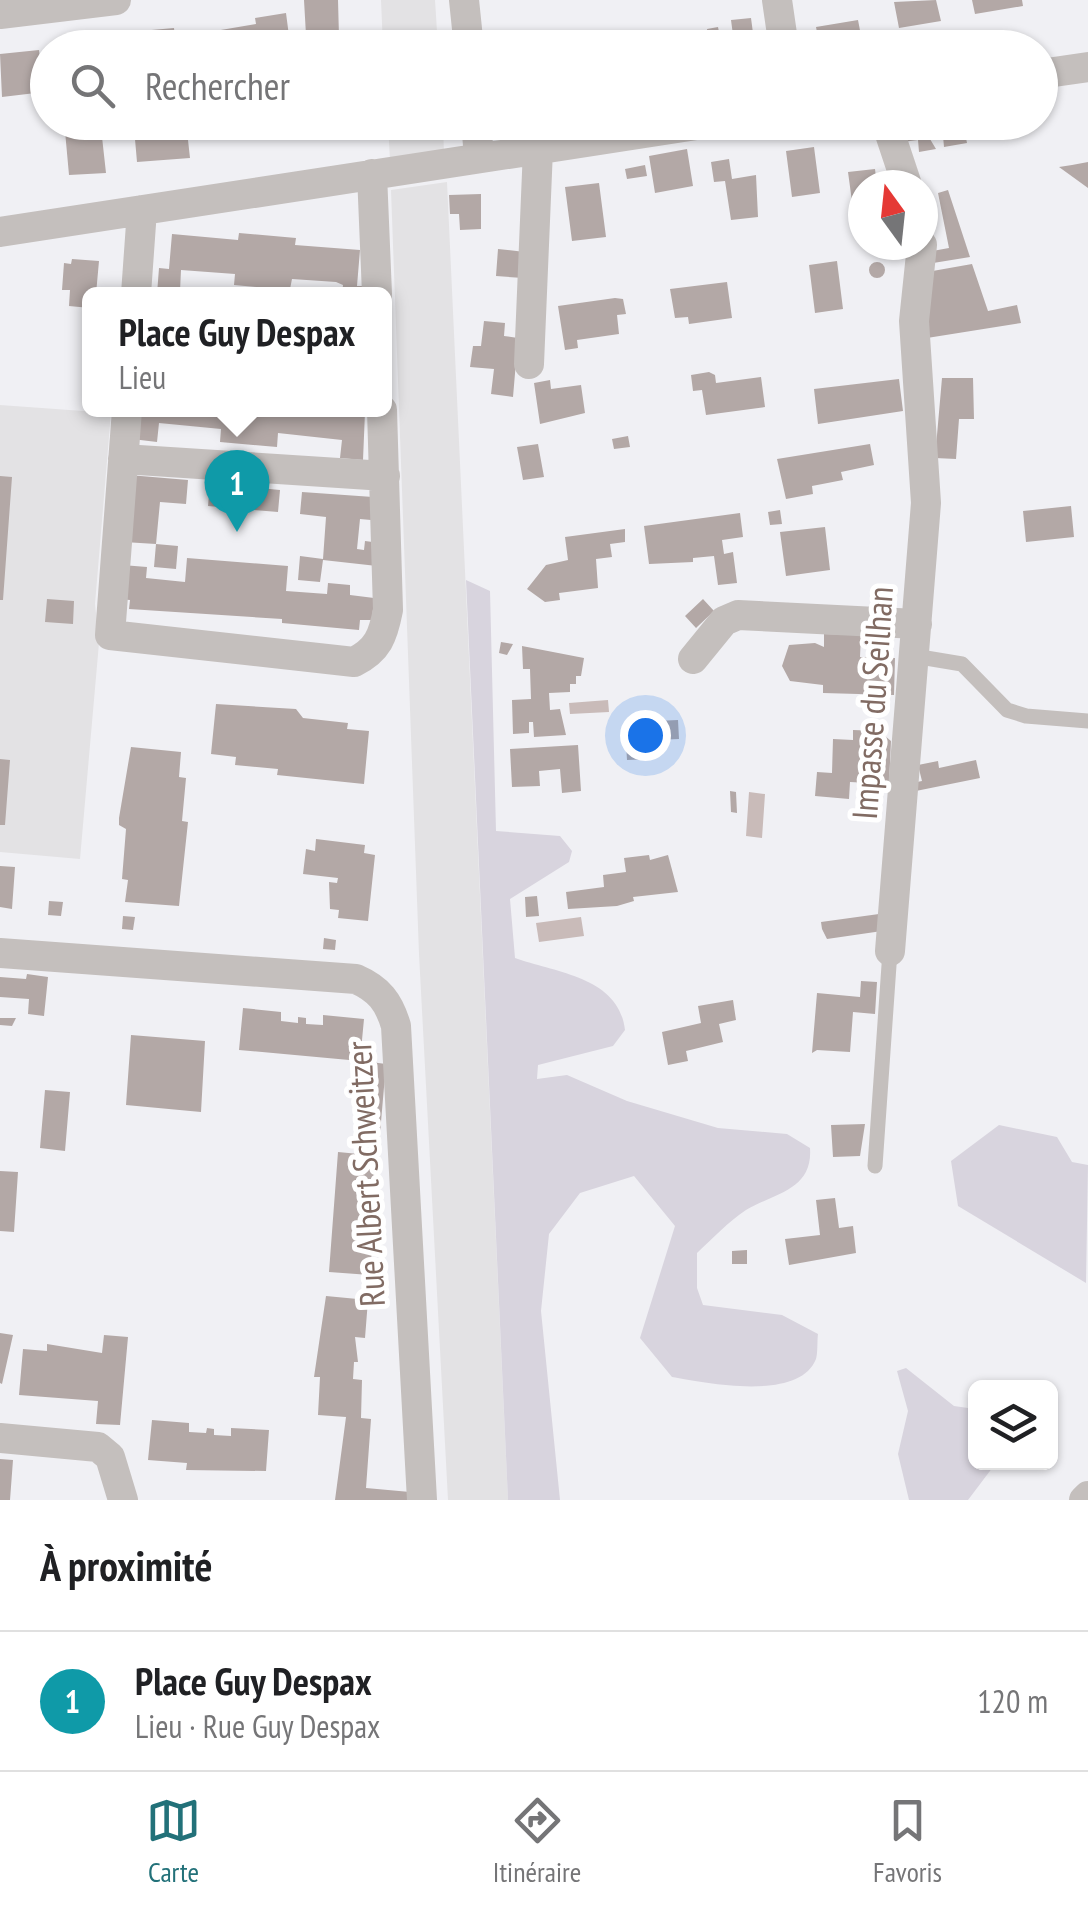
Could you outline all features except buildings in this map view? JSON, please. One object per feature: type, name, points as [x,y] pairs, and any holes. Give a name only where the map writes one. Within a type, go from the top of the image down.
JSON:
[{"type":"street","points":[[464,0],[467,30]]},
{"type":"street","points":[[777,0],[781,30]]},
{"type":"street","points":[[0,14],[105,1]]},
{"type":"street","points":[[1058,71],[1088,67]]},
{"type":"street","points":[[478,140],[479,157]]},
{"type":"street","points":[[0,232],[597,140]]},
{"type":"street","points":[[892,140],[903,170]]},
{"type":"street","points":[[529,364],[538,149]]},
{"type":"street","points":[[372,174],[377,287]]},
{"type":"street","points":[[136,287],[142,210]]},
{"type":"street","name":"Impasse du Seilhan","points":[[890,951],[926,504],[914,322],[920,260]]},
{"type":"street","points":[[127,417],[110,635],[354,662],[371,654],[380,641],[388,610],[382,417]]},
{"type":"street","points":[[124,459],[385,476]]},
{"type":"street","points":[[693,659],[724,621],[738,615],[917,624]]},
{"type":"street","name":"Rue Albert Schweitzer","points":[[0,952],[356,979],[378,990],[391,1008],[398,1045],[422,1500]]},
{"type":"street","points":[[0,1438],[98,1447],[110,1457],[123,1500]]},
{"type":"lane","points":[[914,656],[962,664],[1006,710],[1026,716],[1088,720]]},
{"type":"lane","name":"Impasse du Seilhan","points":[[875,1166],[890,951]]},
{"type":"shaded area","points":[[381,0],[435,0],[437,30],[382,30]]},
{"type":"shaded area","points":[[389,140],[444,140],[444,155],[390,161]]},
{"type":"shaded area","points":[[447,182],[508,1500],[448,1500],[419,954],[391,190]]},
{"type":"shaded area","points":[[0,405],[82,411],[82,417],[111,417],[95,604],[99,643],[80,859],[0,852]]},
{"type":"shaded area","points":[[466,580],[490,591],[496,831],[560,836],[572,851],[569,862],[510,899],[515,958],[567,973],[599,988],[620,1012],[625,1030],[613,1046],[538,1065],[537,1079],[567,1075],[627,1101],[718,1128],[787,1134],[810,1148],[809,1162],[799,1182],[740,1214],[697,1253],[697,1288],[703,1305],[782,1315],[818,1334],[816,1359],[806,1372],[791,1381],[750,1386],[672,1377],[640,1338],[675,1226],[634,1176],[580,1193],[549,1234],[541,1311],[560,1500],[508,1500]]},
{"type":"shaded area","points":[[608,700],[609,712],[570,714],[569,703]]},
{"type":"shaded area","points":[[749,792],[765,794],[762,838],[746,836]]},
{"type":"shaded area","points":[[581,917],[584,936],[539,942],[536,923]]},
{"type":"shaded area","points":[[999,1125],[1057,1137],[1072,1162],[1088,1165],[1086,1283],[958,1206],[951,1161]]},
{"type":"shaded area","points":[[906,1368],[954,1406],[968,1408],[968,1470],[991,1470],[968,1500],[909,1500],[898,1454],[908,1411],[897,1371]]},
{"type":"place","name":"Place Guy Despax","points":[[237,532]]}]
